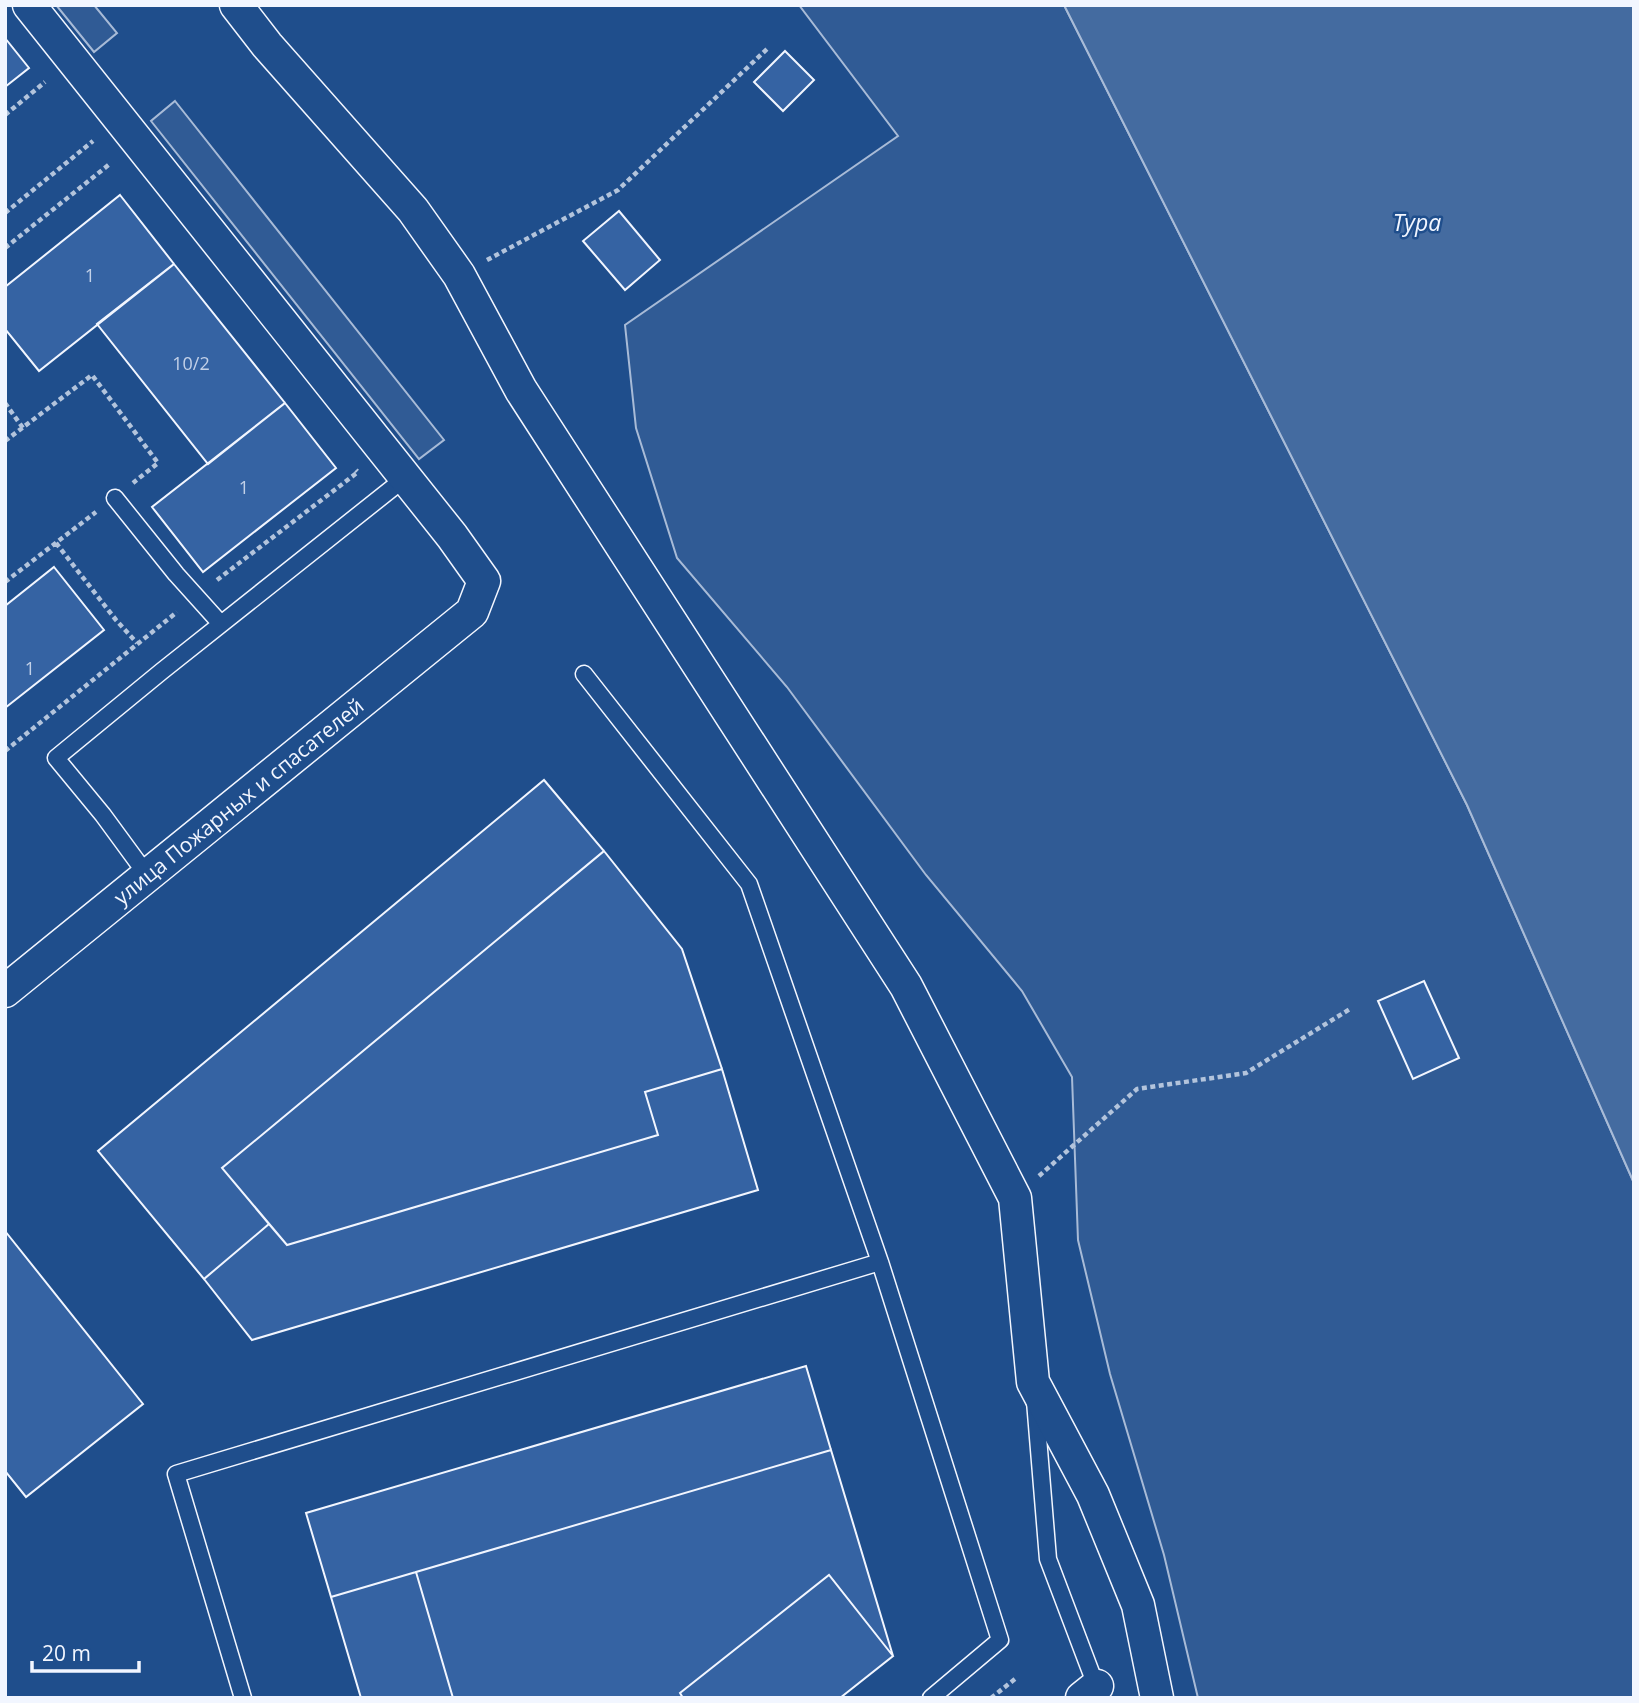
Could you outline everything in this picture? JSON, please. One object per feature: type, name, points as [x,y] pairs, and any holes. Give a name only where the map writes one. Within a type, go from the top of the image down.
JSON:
[{"type":"street","points":[[29,5],[405,478]]},
{"type":"street","points":[[236,5],[267,45],[413,210],[458,275],[521,390],[906,986],[1015,1198],[1033,1381],[1093,1495],[1138,1605],[1157,1698]]},
{"type":"street","name":"улица Пожарных и спасателей","points":[[5,991],[472,612],[484,581],[405,478]]},
{"type":"lane","points":[[147,876],[103,815],[56,758],[405,478]]},
{"type":"lane","points":[[115,498],[221,624]]},
{"type":"lane","points":[[584,674],[749,884],[880,1262],[1000,1640],[931,1698]]},
{"type":"lane","points":[[243,1698],[176,1474],[880,1262]]},
{"type":"lane","points":[[1033,1381],[1048,1559],[1093,1694]]},
{"type":"path","points":[[458,275],[618,190],[767,49]]},
{"type":"path","points":[[5,115],[45,82],[37,72]]},
{"type":"path","points":[[5,213],[93,141],[85,131]]},
{"type":"path","points":[[5,248],[112,162],[120,172]]},
{"type":"path","points":[[5,441],[92,375],[158,463],[5,582]]},
{"type":"path","points":[[5,403],[23,428]]},
{"type":"path","points":[[5,751],[196,596],[358,472],[349,461]]},
{"type":"path","points":[[56,543],[137,643]]},
{"type":"path","points":[[1015,1198],[1137,1089],[1245,1073],[1350,1009]]},
{"type":"path","points":[[991,1698],[1015,1679]]},
{"type":"shaded area","points":[[56,5],[94,5],[117,33],[94,52]]},
{"type":"shaded area","points":[[799,5],[1064,5],[1467,805],[1634,1183],[1634,1698],[1198,1698],[1164,1555],[1110,1374],[1078,1240],[1072,1077],[1022,991],[926,875],[787,687],[677,558],[636,428],[625,325],[898,136]]},
{"type":"shaded area","points":[[175,101],[444,440],[419,459],[151,121]]},
{"type":"water","name":"Тура","points":[[1064,5],[1634,5],[1634,1183],[1467,805]]},
{"type":"building","points":[[5,38],[29,68],[5,87]]},
{"type":"building","points":[[785,51],[814,80],[783,111],[754,82]]},
{"type":"building","points":[[120,195],[174,264],[39,371],[5,329],[5,287]]},
{"type":"building","points":[[619,211],[660,260],[625,290],[583,241]]},
{"type":"building","points":[[174,264],[285,403],[208,464],[97,324]]},
{"type":"building","points":[[285,403],[336,468],[203,572],[152,507]]},
{"type":"building","points":[[54,567],[104,630],[5,708],[5,606]]},
{"type":"building","points":[[544,780],[604,851],[222,1168],[269,1224],[204,1279],[98,1151]]},
{"type":"building","points":[[604,851],[682,949],[722,1069],[645,1092],[658,1135],[287,1245],[222,1168]]},
{"type":"building","points":[[1424,981],[1459,1058],[1413,1079],[1378,1001]]},
{"type":"building","points":[[722,1069],[758,1190],[252,1340],[204,1279],[269,1224],[287,1245],[658,1135],[645,1092]]},
{"type":"building","points":[[5,1231],[143,1404],[26,1497],[5,1471]]},
{"type":"building","points":[[806,1366],[831,1450],[331,1597],[306,1513]]},
{"type":"building","points":[[831,1450],[893,1656],[829,1575],[680,1693],[683,1698],[453,1698],[416,1572]]},
{"type":"building","points":[[416,1572],[453,1698],[361,1698],[331,1597]]},
{"type":"building","points":[[829,1575],[893,1656],[840,1698],[683,1698],[680,1693]]}]
